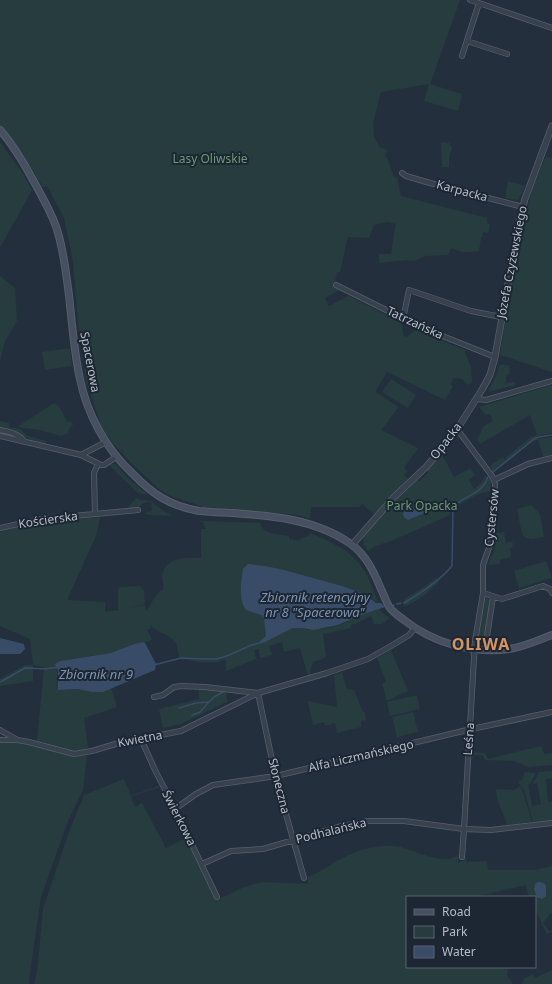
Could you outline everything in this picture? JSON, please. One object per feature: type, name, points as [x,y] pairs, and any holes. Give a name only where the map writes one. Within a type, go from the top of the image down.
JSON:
[{"type":"main road","name":"Spacerowa","points":[[0,130],[28,171],[49,209],[58,232],[65,264],[75,353],[80,380],[88,406],[106,442],[116,457],[143,484],[154,493],[179,507],[199,511],[295,520],[346,541],[352,545],[368,562],[388,604],[395,613],[429,637],[475,649],[501,650],[516,647],[552,635]]},
{"type":"street","points":[[470,0],[552,28]]},
{"type":"street","points":[[462,56],[479,3]]},
{"type":"street","points":[[467,41],[507,54]]},
{"type":"street","name":"Józefa Czyżewskiego","points":[[477,399],[490,375],[495,357],[501,317],[523,207],[552,126]]},
{"type":"street","name":"Karpacka","points":[[402,173],[406,176],[430,183],[523,207]]},
{"type":"street","name":"Tatrzańska","points":[[336,285],[403,319],[495,357]]},
{"type":"street","points":[[403,319],[409,290],[471,311],[501,317]]},
{"type":"street","points":[[477,399],[486,400],[552,381]]},
{"type":"street","name":"Opacka","points":[[352,545],[394,497],[426,467],[457,429],[477,399]]},
{"type":"street","name":"Cystersów","points":[[457,429],[494,480],[496,487],[491,542],[483,565],[483,593],[475,649]]},
{"type":"street","points":[[0,430],[16,434],[26,442]]},
{"type":"street","points":[[0,436],[81,455],[98,464],[104,465],[116,457]]},
{"type":"street","points":[[81,455],[106,442]]},
{"type":"street","points":[[92,460],[93,450]]},
{"type":"street","points":[[494,480],[529,463],[552,458]]},
{"type":"street","name":"Kościerska","points":[[95,514],[94,473],[98,464]]},
{"type":"street","name":"Kościerska","points":[[0,528],[34,520],[138,510]]},
{"type":"street","points":[[346,541],[358,538]]},
{"type":"street","points":[[483,593],[502,599],[543,586],[547,586],[552,593]]},
{"type":"street","points":[[485,650],[493,597]]},
{"type":"street","name":"Kwietna","points":[[0,740],[17,740],[39,744],[74,754],[92,751],[119,743],[177,732],[258,693],[327,673],[368,659],[409,635],[415,628]]},
{"type":"street","name":"Leśna","points":[[462,857],[475,649]]},
{"type":"street","name":"Kwietna","points":[[154,697],[163,695],[177,686],[197,686],[258,693]]},
{"type":"street","name":"Słoneczna","points":[[258,693],[276,776],[304,878]]},
{"type":"street","name":"Alfa Liczmańskiego","points":[[175,808],[213,785],[276,776],[552,712]]},
{"type":"street","name":"Kwietna","points":[[0,730],[17,740]]},
{"type":"street","name":"Świerkowa","points":[[142,739],[155,770],[218,897]]},
{"type":"street","name":"Podhalańska","points":[[202,864],[231,851],[263,849],[342,826],[376,821],[404,821],[464,829]]},
{"type":"street","points":[[464,829],[490,830],[552,823]]},
{"type":"green space","name":"Lasy Oliwskie","points":[[0,0],[460,0],[430,84],[462,94],[458,111],[424,101],[429,84],[381,92],[373,123],[374,136],[380,148],[386,149],[387,153],[385,155],[394,177],[397,178],[401,196],[487,218],[487,223],[490,224],[488,233],[483,232],[479,252],[462,252],[451,248],[448,255],[426,256],[414,261],[407,260],[379,263],[379,254],[391,254],[396,224],[387,222],[374,225],[369,238],[348,237],[340,272],[337,272],[334,286],[342,289],[325,298],[329,306],[348,296],[402,323],[403,335],[406,337],[416,330],[465,350],[471,367],[472,382],[468,385],[462,379],[454,378],[450,384],[453,386],[445,400],[387,372],[375,392],[399,407],[381,430],[418,448],[404,468],[408,472],[404,475],[408,479],[374,514],[362,504],[359,507],[311,507],[310,519],[298,515],[204,507],[168,495],[158,488],[133,465],[112,442],[102,428],[86,380],[78,322],[73,262],[64,218],[47,186],[43,187],[17,146],[0,125]]},
{"type":"green space","points":[[0,142],[24,175],[32,190],[0,248]]},
{"type":"green space","points":[[441,142],[449,143],[452,148],[449,157],[449,167],[442,167]]},
{"type":"green space","points":[[547,157],[552,158],[552,372],[500,355],[522,229],[532,190],[544,160]]},
{"type":"green space","points":[[508,181],[525,186],[518,200],[505,198]]},
{"type":"green space","points":[[0,276],[15,288],[17,321],[5,341],[0,361]]},
{"type":"green space","points":[[70,348],[72,366],[45,370],[42,352]]},
{"type":"green space","points":[[500,364],[509,366],[510,373],[506,375],[506,383],[515,382],[516,385],[488,392],[496,376]]},
{"type":"green space","points":[[391,379],[416,395],[408,408],[382,392]]},
{"type":"green space","points":[[552,385],[552,433],[537,436],[538,439],[529,444],[493,473],[490,465],[503,457],[505,460],[507,458],[506,457],[531,437],[537,435],[530,415],[480,444],[477,439],[482,429],[493,421],[490,414],[486,415],[479,407]]},
{"type":"green space","points":[[54,403],[59,406],[67,422],[71,421],[73,425],[69,428],[69,433],[61,436],[40,430],[17,427]]},
{"type":"green space","points":[[0,421],[9,423],[9,427],[20,429],[28,436],[46,441],[46,443],[33,442],[18,432],[0,428]]},
{"type":"green space","points":[[552,437],[552,455],[543,457],[538,439]]},
{"type":"green space","name":"Park Opacka","points":[[441,454],[454,477],[470,468],[475,475],[469,480],[474,489],[481,483],[486,475],[491,481],[490,491],[478,494],[457,506],[455,503],[450,507],[450,515],[391,541],[375,546],[368,551],[364,545],[363,537],[389,506],[416,480],[420,481],[428,473],[427,470]]},
{"type":"green space","points":[[115,464],[130,480],[147,494],[137,492],[109,465]]},
{"type":"green space","points":[[136,498],[152,501],[155,505],[172,516],[150,515],[144,513],[152,511],[151,502],[143,503],[138,508],[127,509]]},
{"type":"green space","points":[[531,505],[540,514],[544,537],[529,539],[522,534],[517,509]]},
{"type":"green space","points":[[100,517],[96,536],[67,600],[105,602],[105,612],[119,610],[119,587],[140,586],[144,591],[145,604],[127,608],[145,605],[146,611],[156,596],[163,589],[162,576],[164,569],[168,565],[183,558],[201,558],[201,529],[206,529],[202,521],[260,523],[264,530],[268,532],[289,536],[289,539],[299,541],[300,539],[308,536],[310,533],[346,551],[361,566],[367,576],[378,603],[365,594],[354,590],[265,566],[242,575],[241,595],[244,608],[261,615],[264,619],[267,634],[261,644],[293,628],[309,630],[328,628],[343,624],[359,615],[380,609],[381,612],[390,618],[382,624],[374,624],[371,616],[351,625],[351,628],[323,634],[326,656],[323,659],[313,662],[310,671],[311,675],[308,676],[300,648],[284,652],[282,642],[269,646],[272,655],[260,658],[259,649],[254,650],[256,659],[226,671],[226,659],[209,663],[180,659],[176,643],[150,625],[151,628],[147,630],[152,639],[145,643],[134,644],[111,653],[64,660],[57,667],[58,690],[78,689],[91,692],[111,688],[117,707],[84,718],[88,748],[76,752],[63,750],[37,741],[44,667],[33,665],[30,639],[0,626],[0,532],[27,524]]},
{"type":"green space","points":[[504,532],[506,543],[515,541],[512,543],[513,547],[510,548],[511,557],[500,560],[500,564],[488,565],[494,551],[496,533]]},
{"type":"green space","points":[[546,561],[552,578],[519,588],[514,571]]},
{"type":"green space","points":[[436,578],[439,582],[427,593],[414,602],[404,606],[404,599]]},
{"type":"green space","points":[[489,598],[490,601],[485,639],[478,638],[484,600]]},
{"type":"green space","points":[[391,650],[408,691],[387,701],[382,684],[386,682],[377,658]]},
{"type":"green space","points":[[25,665],[33,665],[33,681],[0,686],[0,679]]},
{"type":"green space","points":[[342,672],[347,689],[354,690],[363,712],[365,712],[366,720],[361,721],[361,727],[337,733],[335,723],[325,726],[324,722],[313,725],[308,701],[337,707],[334,675]]},
{"type":"green space","points":[[199,688],[226,691],[227,702],[181,724],[163,728],[159,709],[199,699]]},
{"type":"green space","points":[[417,695],[420,709],[390,716],[387,702]]},
{"type":"green space","points":[[413,712],[418,732],[397,737],[392,717]]},
{"type":"green space","points":[[8,741],[28,744],[69,756],[87,756],[83,790],[68,821],[41,897],[29,980],[30,984],[0,984],[0,742]]},
{"type":"green space","points":[[541,746],[542,751],[545,754],[552,753],[552,765],[528,767],[514,761],[486,760],[484,759],[484,756],[474,755],[474,758],[472,758],[473,752],[485,753],[488,759]]},
{"type":"green space","points":[[552,771],[552,778],[546,779],[548,802],[552,802],[552,820],[533,822],[524,790],[518,782],[522,780],[525,772],[536,773],[528,785],[532,806],[541,804],[537,783],[533,784],[539,772]]},
{"type":"green space","points":[[124,779],[131,796],[159,785],[160,787],[131,797],[135,807],[142,803],[166,848],[186,838],[217,900],[242,888],[261,882],[308,884],[308,877],[349,855],[361,850],[375,847],[394,846],[428,856],[445,859],[453,858],[459,854],[458,863],[463,861],[466,857],[466,862],[487,861],[488,870],[535,870],[552,866],[552,913],[543,923],[549,931],[552,930],[552,932],[547,934],[536,911],[536,896],[529,896],[526,885],[479,896],[406,896],[406,968],[508,968],[507,975],[513,984],[34,984],[37,972],[43,909],[70,829],[84,795]]},
{"type":"green space","points":[[520,786],[532,822],[507,825],[497,798],[496,789],[514,790]]},
{"type":"green space","points":[[552,970],[552,984],[521,984],[525,978],[533,974],[535,978]]},
{"type":"water","points":[[429,505],[429,511],[408,520],[404,517],[403,514],[405,509]]},
{"type":"water","name":"Zbiornik retencyjny nr 8 \"Spacerowa\"","points":[[248,564],[284,570],[342,586],[365,594],[376,603],[381,603],[385,607],[338,625],[313,630],[293,628],[261,644],[260,641],[266,636],[264,619],[261,615],[246,610],[243,606],[241,596],[243,569]]},
{"type":"water","points":[[0,638],[24,644],[25,649],[20,654],[0,654]]},
{"type":"water","name":"Zbiornik nr 9","points":[[143,642],[145,643],[156,664],[155,670],[103,692],[91,692],[78,689],[58,690],[58,670],[55,664],[60,661],[111,653]]},
{"type":"water","points":[[538,882],[544,883],[546,886],[546,896],[542,899],[537,897],[534,889],[535,884]]},
{"type":"waterway","points":[[493,472],[534,439],[552,435]]},
{"type":"waterway","points":[[404,603],[435,582],[452,566],[453,507],[482,488],[488,477]]},
{"type":"waterway","points":[[397,604],[401,603]]},
{"type":"waterway","points":[[154,665],[181,658],[216,659],[262,642]]},
{"type":"waterway","points":[[0,682],[25,668],[46,669],[58,667]]},
{"type":"waterway","points":[[179,708],[196,703],[209,702],[214,697],[225,691]]},
{"type":"waterway","points":[[192,715],[200,712],[209,702]]},
{"type":"district","name":"OLIWA","points":[[481,644]]}]
